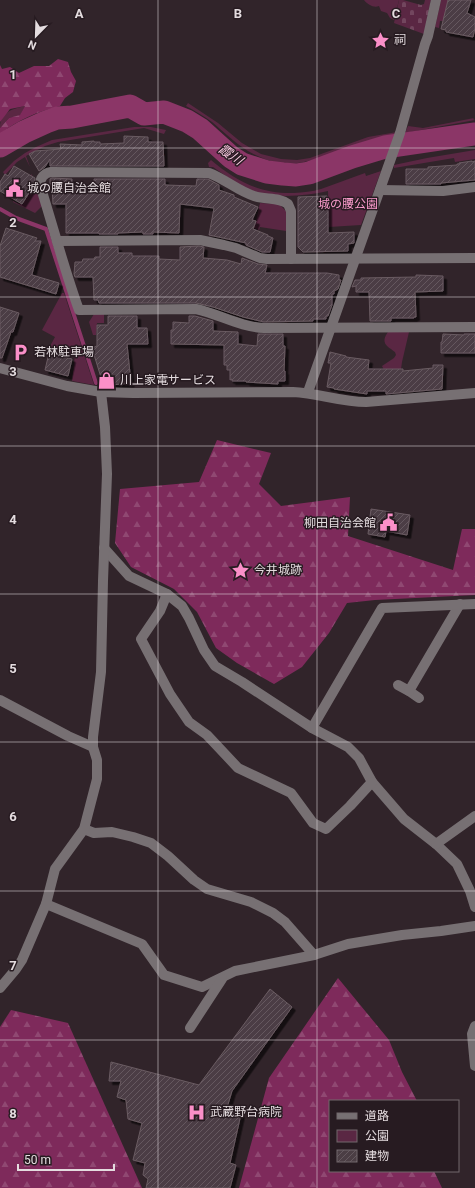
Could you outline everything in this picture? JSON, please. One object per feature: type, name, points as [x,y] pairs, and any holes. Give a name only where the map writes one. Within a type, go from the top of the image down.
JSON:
[{"type":"street","points":[[308,392],[400,133],[428,36],[436,0]]},
{"type":"street","points":[[291,259],[291,211],[288,204],[282,200],[267,199],[241,191],[214,174],[205,172],[48,172],[42,176],[40,182],[62,261],[79,310],[196,309],[212,313],[239,324],[256,328],[475,327]]},
{"type":"street","points":[[380,190],[443,191],[475,187]]},
{"type":"street","points":[[57,240],[200,240],[224,245],[260,258],[475,258]]},
{"type":"street","points":[[0,368],[67,386],[101,392],[308,392],[343,400],[362,402],[475,393]]},
{"type":"street","points":[[0,988],[22,960],[46,904],[55,869],[84,829],[97,779],[97,760],[92,747],[101,672],[107,474],[105,427],[101,392]]},
{"type":"street","points":[[104,548],[129,576],[167,594],[182,606],[190,618],[204,650],[215,666],[312,728],[348,747],[359,758],[372,782],[404,819],[436,844],[457,864],[470,891],[475,907]]},
{"type":"street","points":[[167,594],[160,611],[141,639],[170,694],[190,722],[207,735],[238,768],[291,792],[313,823],[326,829],[372,782]]},
{"type":"street","points":[[409,691],[460,604]]},
{"type":"street","points":[[312,728],[382,608],[475,604]]},
{"type":"street","points":[[398,686],[419,698]]},
{"type":"street","points":[[0,700],[92,747]]},
{"type":"street","points":[[436,844],[475,816]]},
{"type":"street","points":[[84,829],[94,833],[112,832],[151,843],[168,856],[194,880],[207,889],[251,902],[273,913],[285,922],[314,955]]},
{"type":"street","points":[[46,904],[142,944],[164,974],[202,987],[222,979],[235,971],[314,955],[348,944],[402,935],[475,926]]},
{"type":"street","points":[[190,1028],[222,979]]},
{"type":"street","points":[[475,1026],[472,1034],[475,1066]]},
{"type":"green space","points":[[364,0],[399,0],[394,20],[390,18],[387,13],[381,11],[379,6],[371,6]]},
{"type":"green space","points":[[399,0],[421,5],[424,4],[425,0],[431,0],[424,34],[394,23]]},
{"type":"green space","points":[[441,0],[449,0],[443,21],[440,21],[439,28],[435,27]]},
{"type":"green space","points":[[58,59],[68,62],[76,81],[73,92],[65,98],[60,106],[28,117],[14,124],[0,134],[0,128],[9,118],[20,115],[25,106],[10,109],[0,122],[0,65],[2,69],[10,67],[19,73],[34,66],[49,66]]},
{"type":"green space","points":[[188,103],[218,123],[242,143],[261,154],[281,159],[297,160],[310,158],[368,137],[397,132],[396,134],[363,142],[312,160],[288,164],[263,158],[243,148],[212,122],[186,106]]},
{"type":"green space","points":[[25,106],[20,116],[9,118],[0,128],[4,115],[11,110]]},
{"type":"green space","points":[[474,118],[473,119],[475,120],[405,133],[408,126],[423,128]]},
{"type":"green space","points":[[134,127],[151,127],[166,130],[164,134],[144,128],[58,142],[45,146],[26,156],[30,167],[25,157],[17,162],[5,175],[3,172],[25,153],[52,140]]},
{"type":"green space","points":[[475,150],[475,159],[455,162],[454,158],[394,168],[394,165]]},
{"type":"green space","name":"城の腰公園","points":[[211,160],[239,180],[249,185],[259,189],[282,193],[314,191],[365,173],[366,176],[381,171],[361,225],[329,227],[328,191],[290,196],[261,194],[243,186],[213,167],[209,167],[208,163]]},
{"type":"green space","points":[[31,174],[42,206],[35,213],[13,202],[23,204],[31,186]]},
{"type":"green space","points":[[260,203],[279,204],[286,211],[286,231],[260,227],[259,230],[242,223],[243,220],[255,225]]},
{"type":"green space","points":[[62,293],[64,293],[94,385],[72,381],[75,355],[49,348],[55,337],[42,330]]},
{"type":"green space","points":[[94,314],[104,314],[104,323],[97,323],[96,335],[93,335],[89,322]]},
{"type":"green space","points":[[388,332],[409,332],[401,369],[384,370],[382,366],[396,355],[385,342]]},
{"type":"green space","points":[[217,440],[271,453],[259,484],[281,506],[350,497],[348,536],[453,570],[462,529],[475,529],[475,595],[375,600],[347,603],[329,633],[302,667],[274,684],[237,663],[216,648],[197,612],[174,589],[131,567],[115,543],[120,489],[199,482]]},
{"type":"green space","points":[[338,978],[389,1040],[402,1072],[416,1100],[329,1100],[329,1172],[434,1172],[442,1188],[239,1188],[269,1078]]},
{"type":"green space","points":[[11,1010],[68,1023],[142,1188],[0,1188],[0,1027]]},
{"type":"building","points":[[448,0],[471,0],[467,13],[475,17],[473,37],[446,32],[446,30],[441,29]]},
{"type":"building","points":[[124,136],[148,137],[148,142],[163,142],[164,166],[50,166],[50,159],[45,167],[39,171],[29,154],[35,151],[61,149],[60,144],[82,145],[82,142],[94,141],[100,142],[100,144],[124,143]]},
{"type":"building","points":[[475,161],[475,180],[441,184],[406,184],[406,169],[428,169],[428,167],[457,165],[459,163]]},
{"type":"building","name":"城の腰自治会館","points":[[14,166],[35,178],[34,185],[22,204],[0,191],[0,182],[5,174],[8,176]]},
{"type":"building","points":[[50,179],[72,179],[72,186],[94,186],[94,179],[165,179],[165,185],[196,186],[197,179],[208,179],[219,185],[219,190],[234,195],[234,197],[258,207],[252,220],[256,221],[253,229],[273,238],[270,252],[262,252],[246,245],[246,243],[209,235],[214,208],[180,204],[179,233],[66,233],[66,204],[53,204],[52,186],[50,186]]},
{"type":"building","points":[[327,196],[328,233],[354,232],[354,243],[348,244],[348,251],[303,252],[298,247],[298,197]]},
{"type":"building","points":[[6,228],[37,238],[35,241],[41,241],[32,275],[59,283],[56,294],[0,277],[0,246]]},
{"type":"building","points":[[100,247],[118,247],[118,253],[132,253],[132,256],[159,256],[159,259],[180,260],[180,247],[204,247],[203,258],[227,260],[241,264],[242,258],[258,264],[267,265],[265,273],[327,273],[339,275],[339,280],[341,280],[338,289],[334,291],[334,294],[332,294],[332,305],[328,316],[326,316],[326,319],[313,319],[313,321],[264,322],[196,303],[99,303],[98,300],[94,300],[93,277],[75,277],[74,274],[75,262],[82,262],[83,259],[94,259],[95,257],[100,257]]},
{"type":"building","points":[[416,275],[443,276],[443,291],[415,292],[416,317],[414,318],[391,318],[391,321],[370,321],[369,292],[356,292],[356,286],[352,287],[355,280],[361,280],[361,278],[416,277]]},
{"type":"building","points":[[0,307],[19,313],[2,358],[0,358]]},
{"type":"building","points":[[108,316],[137,316],[137,328],[147,328],[148,344],[127,344],[131,383],[111,385],[111,383],[103,384],[92,348],[97,346],[97,325],[108,325]]},
{"type":"building","points":[[189,316],[195,316],[213,321],[213,331],[238,332],[238,344],[257,346],[258,334],[283,334],[283,346],[285,346],[285,381],[278,381],[278,384],[232,381],[232,379],[230,380],[230,370],[227,370],[227,365],[224,365],[224,345],[171,344],[171,330],[173,330],[173,322],[189,323]]},
{"type":"building","points":[[443,334],[475,334],[475,353],[441,353]]},
{"type":"building","points":[[330,352],[346,357],[369,360],[368,369],[403,369],[403,371],[433,368],[433,365],[443,365],[442,389],[386,394],[386,391],[367,391],[367,394],[327,387],[331,363],[328,363]]},
{"type":"building","points":[[49,353],[72,359],[68,376],[45,370]]},
{"type":"building","name":"柳田自治会館","points":[[371,509],[410,515],[407,535],[386,531],[385,537],[368,534]]},
{"type":"building","points":[[270,989],[292,1007],[232,1091],[226,1111],[241,1114],[230,1163],[236,1165],[230,1188],[146,1188],[148,1179],[143,1175],[145,1163],[133,1160],[142,1123],[128,1119],[126,1100],[117,1097],[121,1081],[109,1081],[111,1062],[199,1085]]},
{"type":"waterway","name":"霞川","points":[[0,146],[24,132],[57,118],[72,117],[130,106],[144,114],[164,112],[187,121],[200,129],[231,157],[242,164],[267,172],[283,174],[296,175],[309,173],[352,157],[385,147],[475,134]]},
{"type":"waterway","points":[[0,209],[16,218],[46,229],[96,383]]},
{"type":"place","name":"祠","points":[[381,40]]},
{"type":"place","name":"城の腰自治会館","points":[[14,188]]},
{"type":"place","name":"若林駐車場","points":[[21,352]]},
{"type":"place","name":"川上家電サービス","points":[[107,380]]},
{"type":"place","name":"柳田自治会館","points":[[389,523]]},
{"type":"place","name":"今井城跡","points":[[241,570]]},
{"type":"place","name":"武蔵野台病院","points":[[197,1112]]}]
